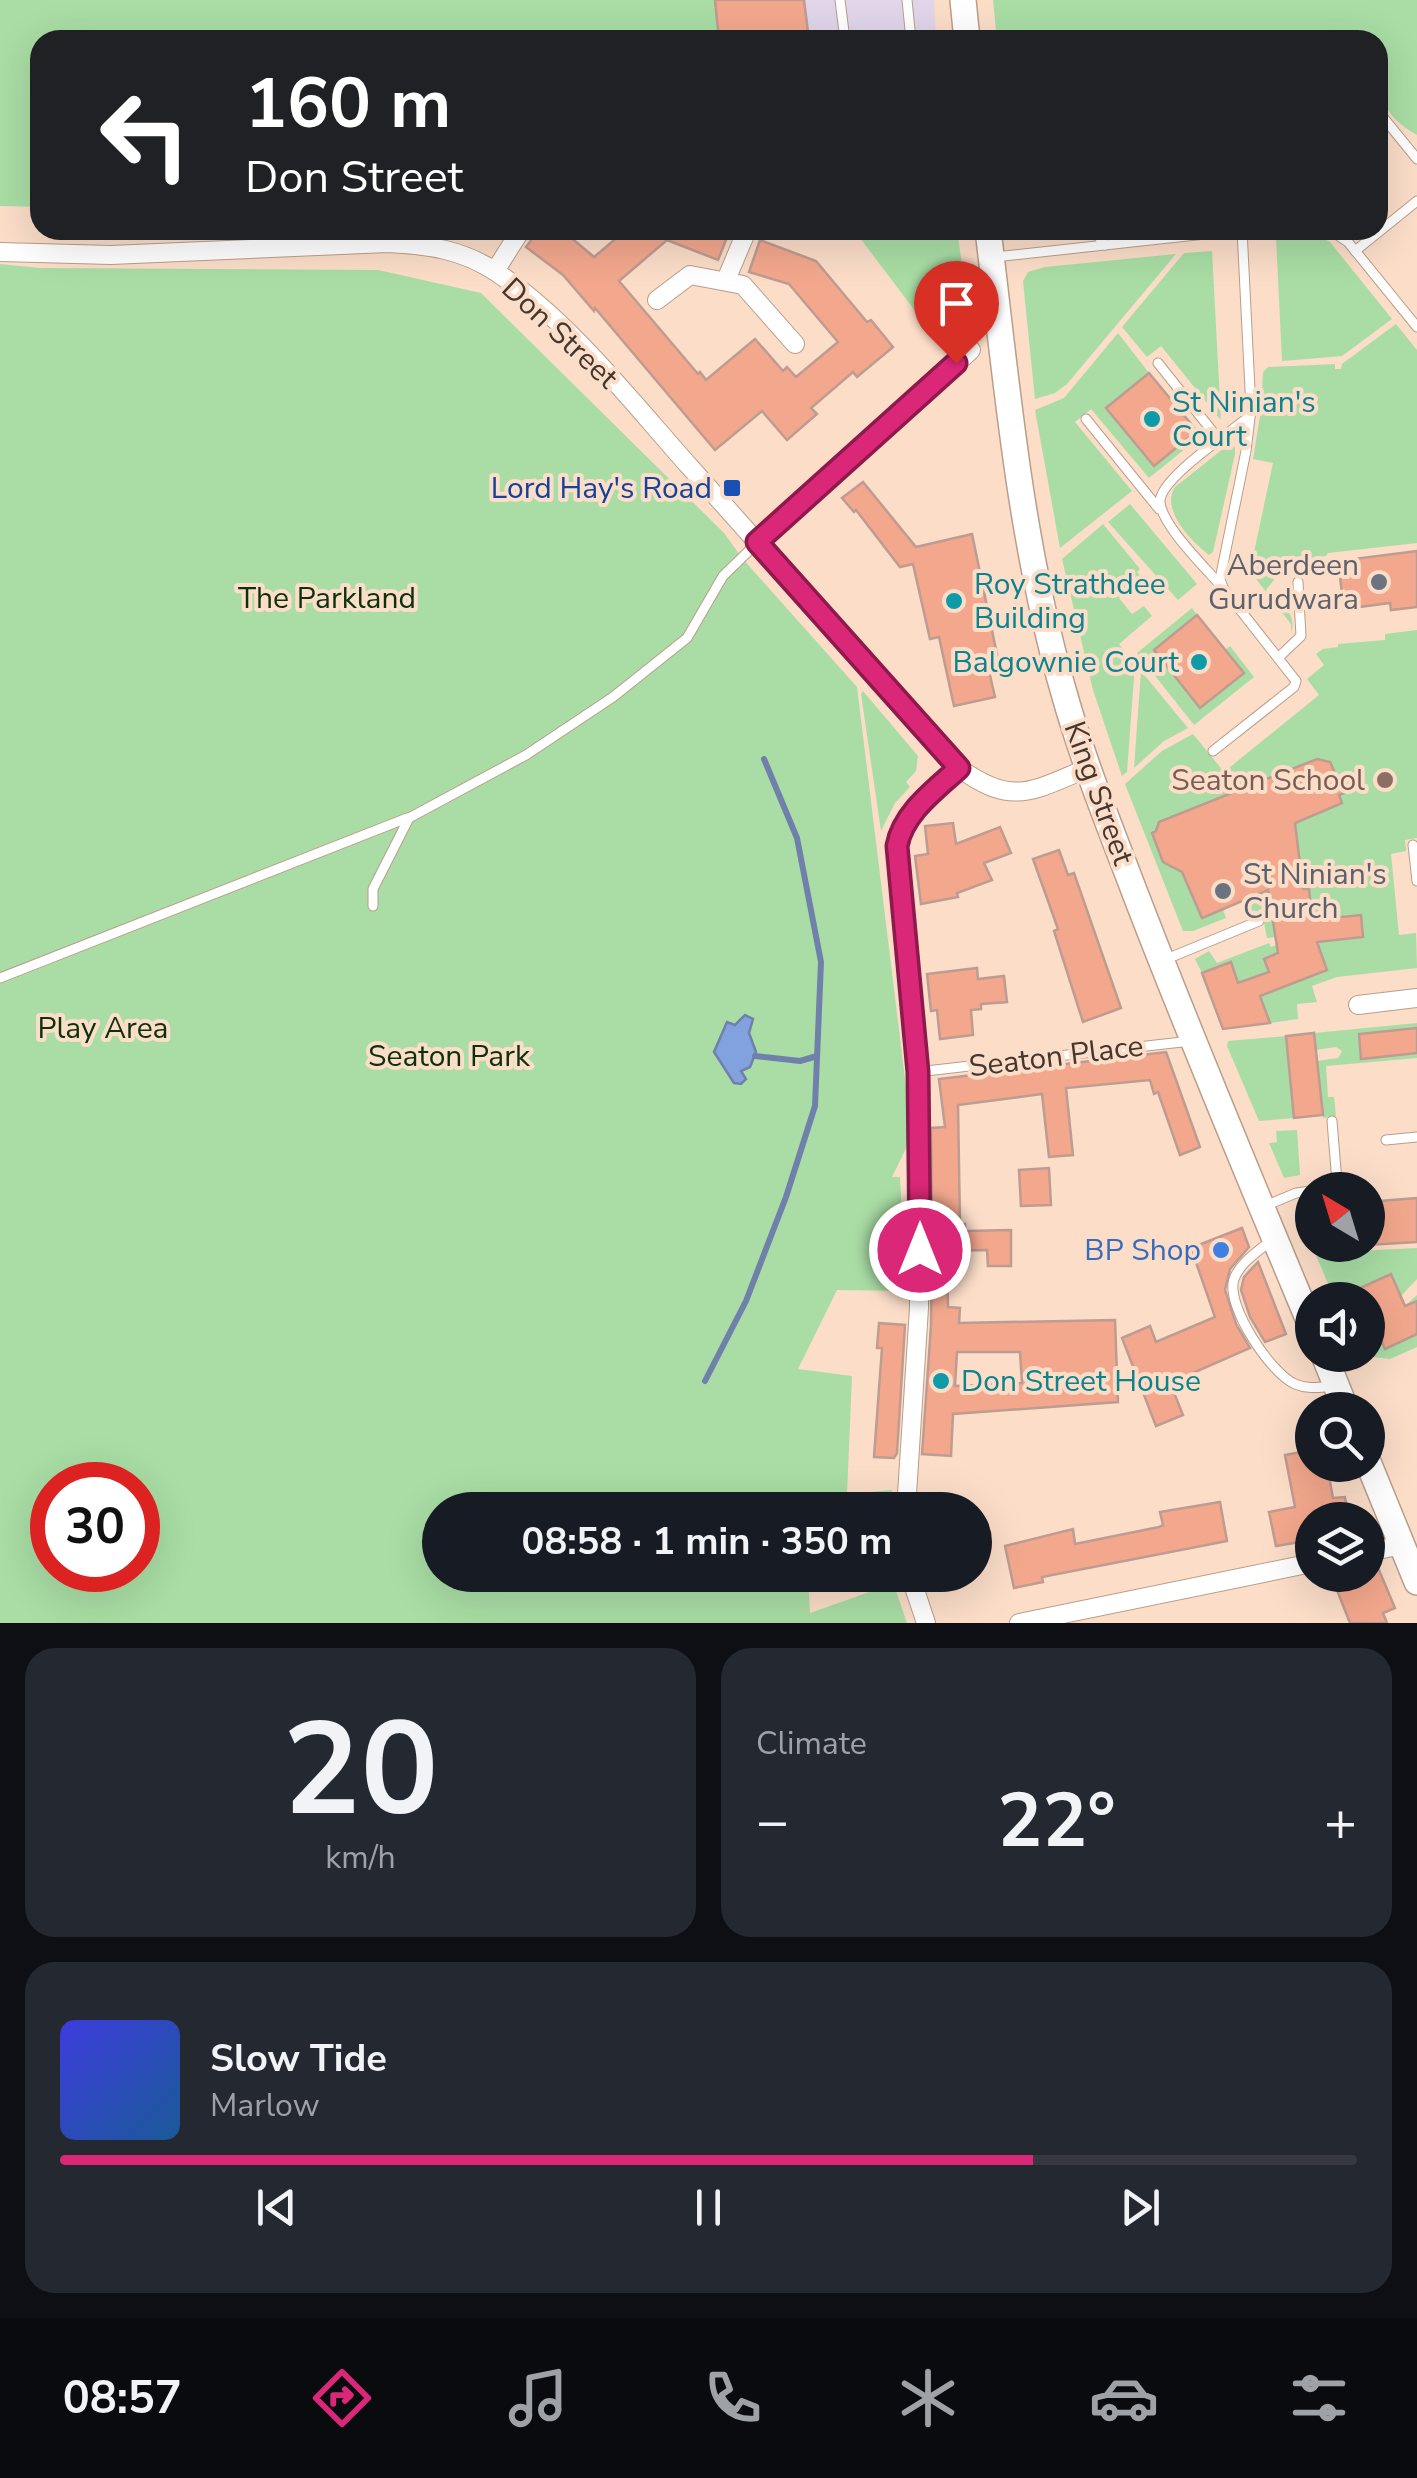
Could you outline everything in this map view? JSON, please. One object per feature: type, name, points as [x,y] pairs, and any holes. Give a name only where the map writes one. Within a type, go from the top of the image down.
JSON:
[{"type":"main road","points":[[963,0],[966,30]]},
{"type":"main road","name":"King Street","points":[[989,240],[1008,410],[1030,550],[1054,656],[1088,768],[1161,961],[1295,1286]]},
{"type":"main road","points":[[1331,1372],[1338,1392]]},
{"type":"main road","points":[[1376,1482],[1417,1582]]},
{"type":"street","points":[[496,272],[514,240]]},
{"type":"street","points":[[726,280],[743,240]]},
{"type":"street","name":"Don Street","points":[[0,252],[111,256],[387,244],[430,245],[463,254],[496,272],[538,304],[607,374],[959,768],[986,786],[1015,793],[1088,768]]},
{"type":"street","points":[[658,300],[690,275],[726,280],[746,287],[795,344]]},
{"type":"street","points":[[757,542],[972,350]]},
{"type":"street","points":[[907,1492],[918,1308],[918,1072],[897,846],[914,811],[959,768]]},
{"type":"street","points":[[1358,1006],[1417,998]]},
{"type":"street","points":[[1385,1548],[1402,1545]]},
{"type":"street","points":[[1020,1623],[1295,1566]]},
{"type":"street","points":[[916,1592],[926,1623]]},
{"type":"lane","points":[[840,0],[844,30]]},
{"type":"lane","points":[[907,0],[910,30]]},
{"type":"lane","points":[[1388,123],[1417,159]]},
{"type":"lane","points":[[1388,221],[1417,201]]},
{"type":"lane","points":[[1101,240],[1106,246]]},
{"type":"lane","points":[[992,257],[1149,240]]},
{"type":"lane","points":[[1223,588],[1220,574],[1250,416],[1242,240]]},
{"type":"lane","points":[[1343,240],[1417,327]]},
{"type":"lane","points":[[1348,240],[1351,246]]},
{"type":"lane","points":[[1351,246],[1360,240]]},
{"type":"lane","points":[[1158,363],[1220,441]]},
{"type":"lane","points":[[1164,515],[1160,502],[1165,486],[1250,416]]},
{"type":"lane","points":[[1086,419],[1294,676],[1294,686],[1214,751]]},
{"type":"lane","points":[[0,978],[409,818],[526,756],[628,686],[687,638],[723,576],[757,542]]},
{"type":"lane","points":[[1278,657],[1301,636],[1298,582]]},
{"type":"lane","points":[[373,906],[373,889],[409,818]]},
{"type":"lane","points":[[1413,845],[1417,880]]},
{"type":"lane","points":[[1161,961],[1259,920]]},
{"type":"lane","name":"Seaton Place","points":[[918,1072],[1194,1040]]},
{"type":"lane","points":[[1332,1121],[1336,1172]]},
{"type":"lane","points":[[1386,1140],[1417,1137]]},
{"type":"lane","points":[[1263,1208],[1295,1193]]},
{"type":"lane","points":[[1275,1237],[1235,1276],[1232,1294],[1267,1362],[1292,1383],[1311,1388],[1336,1386]]},
{"type":"shaded area","points":[[715,0],[934,0],[936,30],[718,30]]},
{"type":"green space","points":[[0,0],[715,0],[718,30],[30,30],[30,207],[0,206]]},
{"type":"green space","points":[[993,0],[1417,0],[1417,135],[1388,110],[1388,30],[996,30]]},
{"type":"green space","points":[[862,240],[958,240],[971,326],[943,348]]},
{"type":"green space","points":[[1276,240],[1326,240],[1392,319],[1342,356],[1282,361]]},
{"type":"green space","points":[[1212,251],[1221,420],[1161,346],[1147,357],[1122,327],[1184,253]]},
{"type":"green space","points":[[1176,254],[1067,384],[1055,393],[1035,399],[1023,281],[1028,272]]},
{"type":"green space","name":"Seaton Park","points":[[0,264],[40,268],[378,270],[481,293],[724,533],[857,687],[912,1136],[892,1177],[900,1177],[906,1291],[837,1290],[798,1369],[852,1376],[847,1492],[422,1492],[422,1592],[809,1592],[810,1613],[870,1592],[896,1592],[907,1623],[0,1623]]},
{"type":"green space","points":[[1396,324],[1417,350],[1417,543],[1273,564],[1274,580],[1266,590],[1289,613],[1292,619],[1291,633],[1291,624],[1250,571],[1273,463],[1253,459],[1263,372],[1268,367],[1335,364],[1335,369],[1341,369],[1342,364]]},
{"type":"green space","points":[[1118,333],[1149,373],[1107,407],[1197,431],[1201,436],[1149,478],[1091,409],[1075,422],[1132,491],[1060,548],[1035,410],[1064,398]]},
{"type":"green space","points":[[1228,445],[1235,447],[1235,454],[1213,552],[1209,555],[1180,525],[1171,496],[1175,487]]},
{"type":"green space","points":[[1130,504],[1197,584],[1178,600],[1108,522]]},
{"type":"green space","points":[[1103,524],[1154,592],[1148,597],[1137,584],[1119,598],[1132,614],[1144,606],[1152,616],[1119,644],[1135,664],[1127,772],[1122,776],[1093,690],[1062,559]]},
{"type":"green space","points":[[1192,608],[1197,615],[1154,650],[1200,708],[1244,674],[1225,650],[1230,646],[1254,677],[1194,725],[1137,653]]},
{"type":"green space","points":[[1417,630],[1417,838],[1405,840],[1406,851],[1391,854],[1399,935],[1416,933],[1417,968],[1337,977],[1312,986],[1317,1002],[1297,1004],[1298,1019],[1270,1023],[1253,978],[1238,983],[1230,962],[1202,973],[1195,959],[1209,951],[1217,963],[1269,943],[1271,947],[1284,942],[1283,936],[1267,938],[1262,912],[1250,910],[1244,895],[1221,904],[1226,918],[1183,931],[1125,784],[1162,751],[1193,734],[1224,772],[1319,695],[1307,679],[1324,665],[1316,654],[1338,644],[1385,640],[1385,634]]},
{"type":"green space","points":[[1141,671],[1188,728],[1164,741],[1134,768]]},
{"type":"green space","points":[[863,691],[918,756],[916,771],[906,782],[910,787],[895,803],[881,831],[861,694]]},
{"type":"green space","points":[[1417,1023],[1417,1058],[1326,1066],[1328,1097],[1334,1097],[1336,1116],[1323,1118],[1317,1061],[1338,1058],[1342,1051],[1336,1047],[1316,1050],[1314,1033]]},
{"type":"green space","points":[[1286,1036],[1294,1118],[1259,1121],[1228,1041]]},
{"type":"green space","points":[[1297,1130],[1300,1172],[1295,1172],[1295,1176],[1284,1178],[1269,1143],[1277,1142],[1276,1131]]},
{"type":"green space","points":[[1417,1248],[1417,1279],[1401,1296],[1406,1305],[1417,1295],[1417,1347],[1390,1359],[1385,1358],[1385,1282],[1327,1282],[1319,1262],[1385,1262],[1385,1250]]},
{"type":"water","points":[[745,1015],[753,1019],[749,1033],[756,1052],[750,1067],[741,1071],[746,1079],[741,1084],[734,1083],[714,1052],[727,1022],[735,1025]]},
{"type":"building","points":[[715,0],[804,0],[808,30],[718,30]]},
{"type":"building","points":[[531,240],[574,240],[594,257],[614,240],[667,240],[619,281],[706,380],[755,339],[783,371],[787,367],[796,377],[838,342],[789,284],[749,272],[760,240],[816,261],[893,347],[857,377],[853,372],[811,408],[817,414],[787,440],[762,411],[715,450],[595,308],[594,311],[563,275],[526,247]]},
{"type":"building","points":[[667,240],[726,240],[718,260]]},
{"type":"building","name":"St Ninian's Court","points":[[1149,373],[1197,431],[1154,466],[1106,408]]},
{"type":"building","name":"Roy Strathdee Building","points":[[863,482],[916,547],[972,534],[1000,669],[989,671],[995,697],[954,706],[939,637],[930,639],[913,564],[900,567],[842,498]]},
{"type":"building","name":"Aberdeen Gurudwara","points":[[1417,551],[1417,607],[1391,610],[1390,603],[1344,609],[1338,561]]},
{"type":"building","name":"Balgownie Court","points":[[1197,615],[1244,673],[1200,708],[1154,650]]},
{"type":"building","points":[[1317,759],[1330,762],[1344,793],[1339,795],[1342,803],[1295,823],[1303,889],[1309,889],[1312,920],[1361,915],[1363,937],[1317,942],[1327,970],[1260,996],[1270,1023],[1223,1029],[1202,973],[1231,962],[1238,983],[1269,972],[1264,959],[1278,953],[1268,890],[1202,918],[1182,872],[1163,862],[1152,833],[1159,822]]},
{"type":"building","points":[[953,823],[956,844],[1000,827],[1011,853],[984,863],[992,880],[957,893],[958,897],[921,904],[915,856],[928,854],[925,826]]},
{"type":"building","points":[[1059,850],[1068,875],[1074,873],[1121,1008],[1083,1022],[1054,931],[1058,929],[1033,859]]},
{"type":"building","points":[[977,968],[978,979],[1004,976],[1007,1002],[981,1004],[981,1009],[971,1010],[973,1035],[940,1039],[937,1010],[931,1011],[927,974]]},
{"type":"building","points":[[1417,1028],[1417,1053],[1361,1059],[1359,1034]]},
{"type":"building","points":[[1314,1033],[1323,1115],[1294,1118],[1286,1036]]},
{"type":"building","points":[[1166,1052],[1200,1147],[1180,1155],[1150,1080],[1066,1088],[1073,1155],[1049,1157],[1042,1094],[958,1105],[960,1224],[965,1224],[965,1231],[1011,1230],[1011,1266],[988,1266],[987,1250],[937,1251],[937,1213],[932,1214],[931,1128],[945,1127],[939,1079]]},
{"type":"building","points":[[1049,1168],[1051,1205],[1021,1206],[1019,1170]]},
{"type":"building","points":[[1417,1198],[1417,1242],[1385,1244],[1385,1201]]},
{"type":"building","points":[[1242,1228],[1249,1247],[1230,1269],[1225,1290],[1236,1324],[1250,1348],[1170,1383],[1183,1415],[1156,1426],[1122,1338],[1150,1326],[1156,1342],[1215,1317],[1191,1248]]},
{"type":"building","points":[[947,1254],[948,1307],[960,1308],[959,1323],[1115,1320],[1118,1402],[953,1414],[951,1456],[922,1454],[932,1255]],"holes":[[[957,1352],[1020,1352],[1022,1383],[955,1386]]]},
{"type":"building","points":[[1258,1262],[1286,1334],[1265,1342],[1250,1317],[1241,1290],[1244,1277]]},
{"type":"building","points":[[1391,1274],[1405,1306],[1417,1301],[1417,1334],[1385,1349],[1385,1282],[1373,1282]]},
{"type":"building","points":[[879,1323],[905,1325],[894,1458],[874,1457],[882,1348],[877,1348]]},
{"type":"building","points":[[1295,1453],[1295,1482],[1330,1482],[1333,1498],[1345,1497],[1346,1502],[1295,1502],[1295,1507],[1285,1455]]},
{"type":"building","points":[[1220,1502],[1227,1541],[1042,1577],[1043,1582],[1014,1588],[1005,1546],[1073,1529],[1075,1544],[1159,1527],[1163,1525],[1160,1512]]},
{"type":"building","points":[[1295,1507],[1295,1543],[1276,1546],[1269,1512]]},
{"type":"building","points":[[1385,1584],[1395,1608],[1383,1613],[1387,1623],[1350,1623],[1338,1592],[1385,1592]]},
{"type":"waterway","points":[[705,1381],[746,1301],[786,1197],[815,1106],[821,962],[797,838],[764,759]]},
{"type":"waterway","points":[[755,1056],[800,1061],[817,1056]]},
{"type":"place","name":"St Ninian's Court","points":[[1152,419]]},
{"type":"place","name":"Lord Hay's Road","points":[[732,488]]},
{"type":"place","name":"Aberdeen Gurudwara","points":[[1379,582]]},
{"type":"place","name":"Roy Strathdee Building","points":[[954,601]]},
{"type":"place","name":"Balgownie Court","points":[[1199,662]]},
{"type":"place","name":"Seaton School","points":[[1385,780]]},
{"type":"place","name":"St Ninian's Church","points":[[1223,891]]},
{"type":"place","name":"BP Shop","points":[[1221,1250]]},
{"type":"place","name":"Don Street House","points":[[941,1381]]},
{"type":"route","points":[[920,1250],[918,1072],[897,846],[914,811],[959,768],[757,542],[956,363]]},
{"type":"park label","name":"The Parkland","points":[[327,598]]},
{"type":"park label","name":"Play Area","points":[[103,1028]]}]
